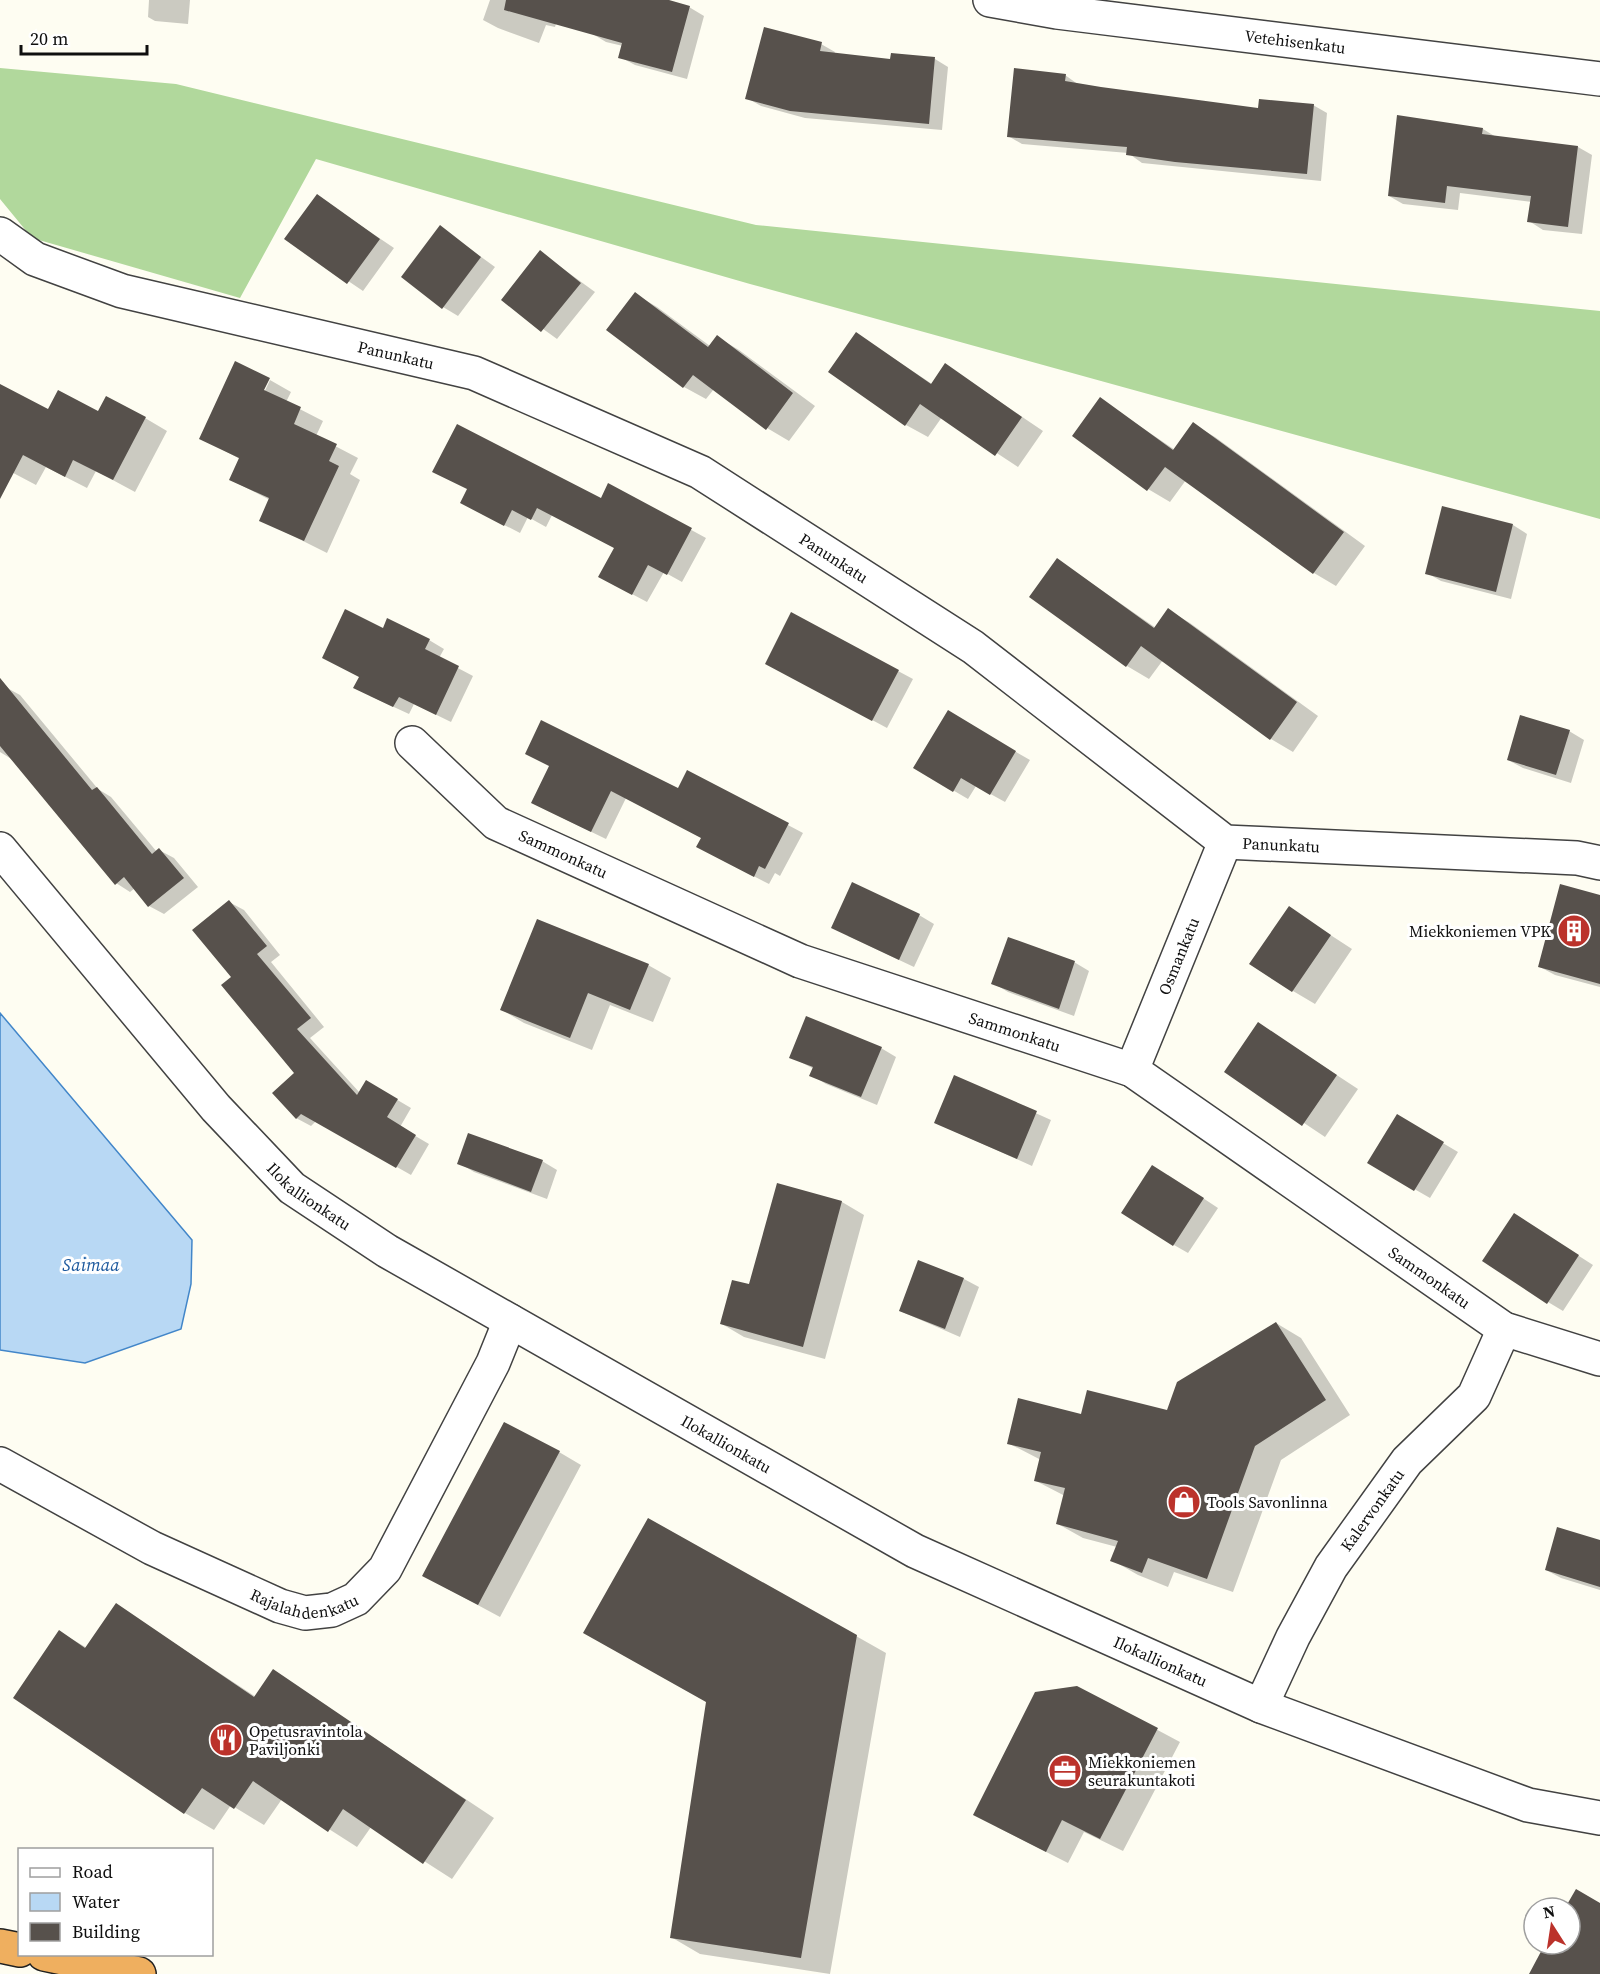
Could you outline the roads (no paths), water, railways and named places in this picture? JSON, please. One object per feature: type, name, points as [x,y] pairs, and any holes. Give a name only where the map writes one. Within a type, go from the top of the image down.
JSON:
[{"type":"highway","points":[[0,1946],[18,1950]]},
{"type":"highway","points":[[54,1956],[139,1974]]},
{"type":"street","name":"Vetehisenkatu","points":[[990,0],[1057,12],[1600,79]]},
{"type":"street","name":"Panunkatu","points":[[0,234],[35,259],[122,291],[474,373],[700,472],[974,646],[1225,842],[1577,858],[1600,862]]},
{"type":"street","name":"Sammonkatu","points":[[412,743],[496,823],[539,843],[800,961],[1132,1070],[1504,1329],[1600,1359]]},
{"type":"street","name":"Osmankatu","points":[[1132,1070],[1225,842]]},
{"type":"street","name":"Ilokallionkatu","points":[[0,849],[216,1108],[292,1188],[387,1251],[915,1551],[1261,1706],[1528,1805],[1600,1818]]},
{"type":"street","name":"Rajalahdenkatu","points":[[0,1464],[152,1548],[280,1606],[305,1612],[332,1610],[356,1599],[385,1569],[493,1363],[510,1321]]},
{"type":"street","name":"Kalervonkatu","points":[[1261,1706],[1293,1637],[1330,1567],[1407,1461],[1474,1396],[1504,1329]]},
{"type":"water","name":"Saimaa","points":[[0,1013],[192,1240],[191,1284],[181,1329],[85,1363],[0,1350]]},
{"type":"place","name":"Miekkoniemen VPK","points":[[1574,931]]},
{"type":"place","name":"Tools Savonlinna","points":[[1184,1502]]},
{"type":"place","name":"Opetusravintola Paviljonki","points":[[226,1740]]},
{"type":"place","name":"Miekkoniemen seurakuntakoti","points":[[1065,1771]]}]
